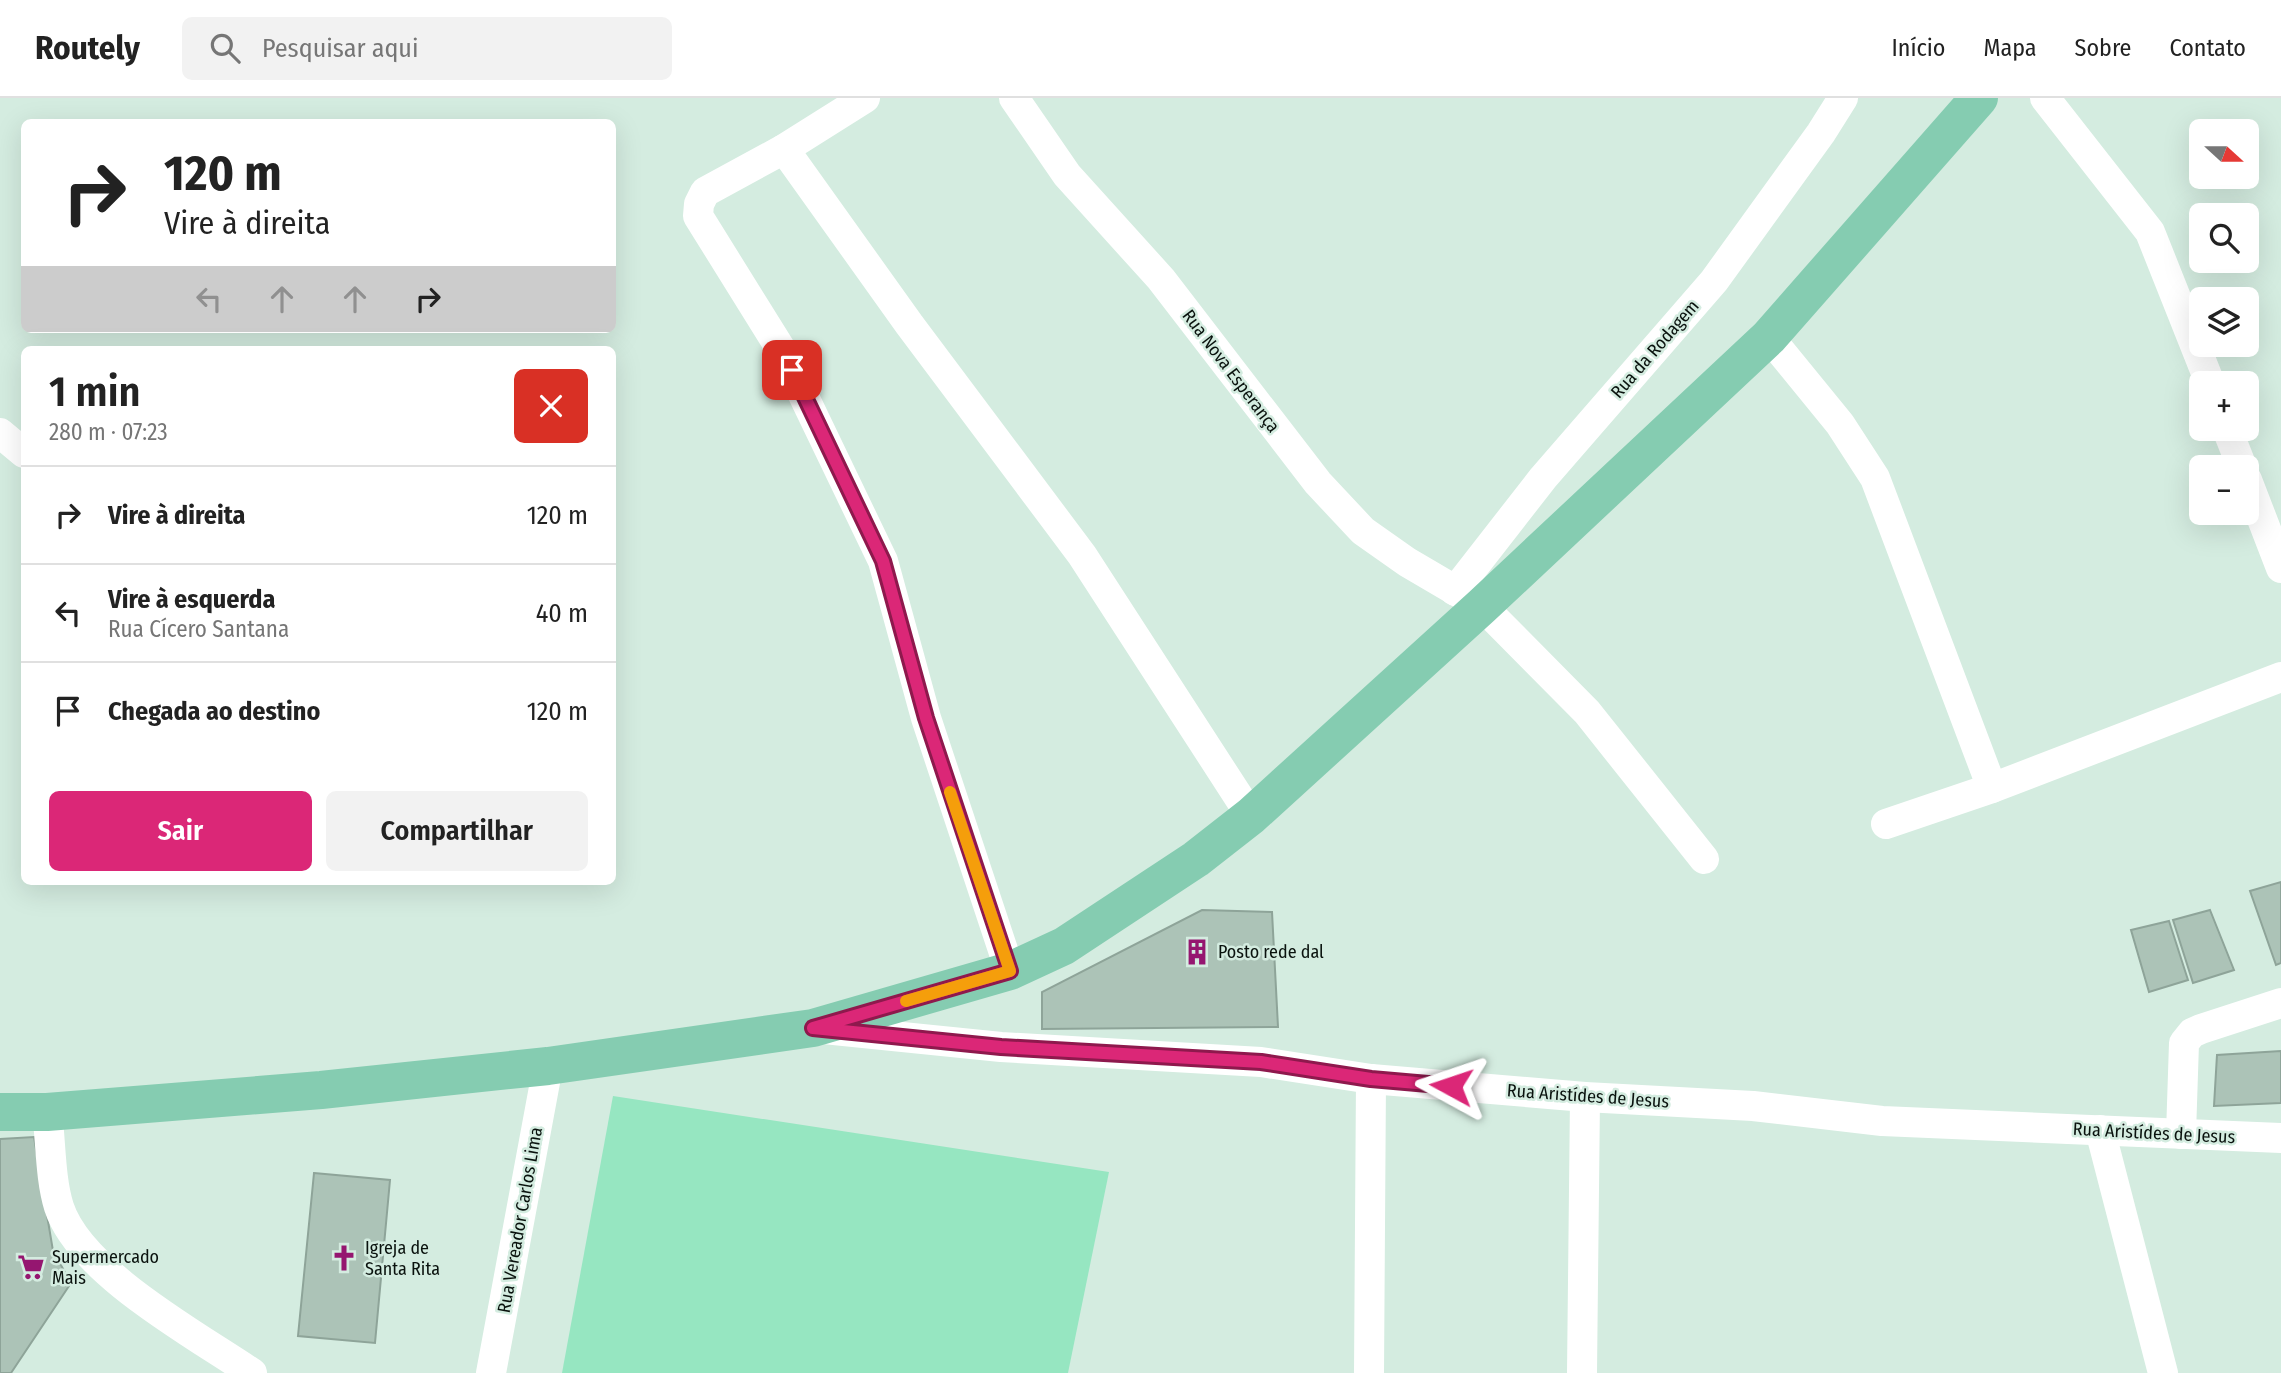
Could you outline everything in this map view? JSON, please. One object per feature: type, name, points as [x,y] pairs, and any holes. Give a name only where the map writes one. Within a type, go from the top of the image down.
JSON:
[{"type":"main road","points":[[0,1112],[47,1112],[321,1090],[548,1066],[813,1028],[1010,971],[1064,946],[1196,859],[1251,816],[1469,599],[1769,337],[1979,98]]},
{"type":"street","points":[[865,98],[785,149],[705,192],[698,216],[782,351],[883,561],[926,718],[1010,971]]},
{"type":"street","name":"Rua Nova Esperança","points":[[1014,98],[1067,175],[1161,279],[1318,483],[1363,531],[1469,599],[1587,712],[1704,859]]},
{"type":"street","name":"Rua da Rodagem","points":[[1469,599],[1543,478],[1714,281],[1821,133],[1843,98]]},
{"type":"street","points":[[2045,98],[2150,232],[2205,371]]},
{"type":"street","points":[[785,149],[909,324],[1082,555],[1251,816]]},
{"type":"street","points":[[1769,337],[1840,424],[1875,478],[1992,788]]},
{"type":"street","points":[[0,433],[21,450]]},
{"type":"street","points":[[2259,511],[2281,568]]},
{"type":"street","points":[[1886,824],[1992,788],[2281,677]]},
{"type":"street","points":[[2181,1134],[2184,1043],[2192,1033],[2201,1029],[2281,1003]]},
{"type":"street","name":"Rua Aristídes de Jesus","points":[[813,1028],[1001,1047],[1261,1062],[1371,1079],[1585,1097],[1753,1105],[1882,1121],[2281,1139]]},
{"type":"street","name":"Rua Vereador Carlos Lima","points":[[491,1373],[548,1066]]},
{"type":"street","points":[[1369,1373],[1371,1079]]},
{"type":"street","points":[[1582,1373],[1585,1097]]},
{"type":"street","points":[[47,1112],[59,1206],[72,1235],[101,1268],[252,1373]]},
{"type":"street","points":[[2100,1130],[2163,1373]]},
{"type":"green space","points":[[613,1096],[1109,1172],[1068,1373],[562,1373]]},
{"type":"building","points":[[2281,882],[2281,963],[2276,965],[2250,891]]},
{"type":"building","name":"Posto rede dal","points":[[1202,910],[1272,912],[1278,1027],[1042,1029],[1042,992]]},
{"type":"building","points":[[2210,910],[2234,970],[2193,983],[2173,920]]},
{"type":"building","points":[[2169,921],[2188,980],[2149,992],[2131,930]]},
{"type":"building","points":[[2281,1051],[2281,1103],[2214,1106],[2217,1055]]},
{"type":"building","name":"Supermercado Mais","points":[[34,1137],[53,1251],[71,1283],[11,1373],[0,1373],[0,1139]]},
{"type":"building","name":"Igreja de Santa Rita","points":[[314,1173],[390,1180],[375,1343],[298,1336]]},
{"type":"slow traffic","points":[[906,1001],[1010,971],[950,792]]},
{"type":"place","name":"Posto rede dal","points":[[1197,952]]},
{"type":"place","name":"Igreja de Santa Rita","points":[[344,1258]]},
{"type":"place","name":"Supermercado Mais","points":[[31,1267]]},
{"type":"route","points":[[792,370],[883,561],[926,718],[1010,971],[813,1028],[1001,1047],[1261,1062],[1371,1079],[1451,1086]]}]
